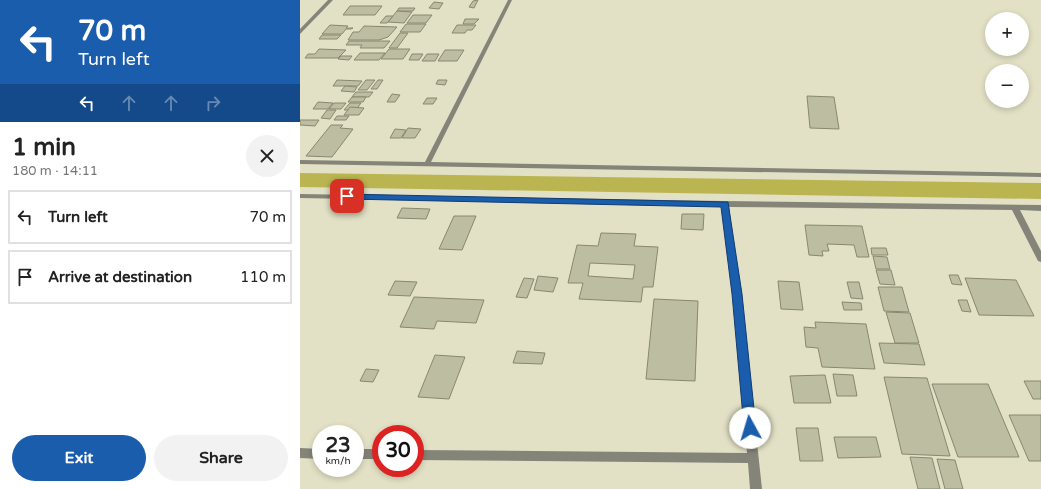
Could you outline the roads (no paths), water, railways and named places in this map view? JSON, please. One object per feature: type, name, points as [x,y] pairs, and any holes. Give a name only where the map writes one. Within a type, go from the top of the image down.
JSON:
[{"type":"street","points":[[300,32],[331,0]]},
{"type":"street","points":[[427,164],[510,0]]},
{"type":"street","points":[[300,162],[1041,175]]},
{"type":"street","points":[[300,196],[1041,208]]},
{"type":"street","points":[[725,204],[737,294],[756,489]]},
{"type":"street","points":[[1015,208],[1041,258]]},
{"type":"street","points":[[300,453],[312,454]]},
{"type":"street","points":[[424,454],[753,458]]},
{"type":"waterway","points":[[300,180],[1041,191]]}]
